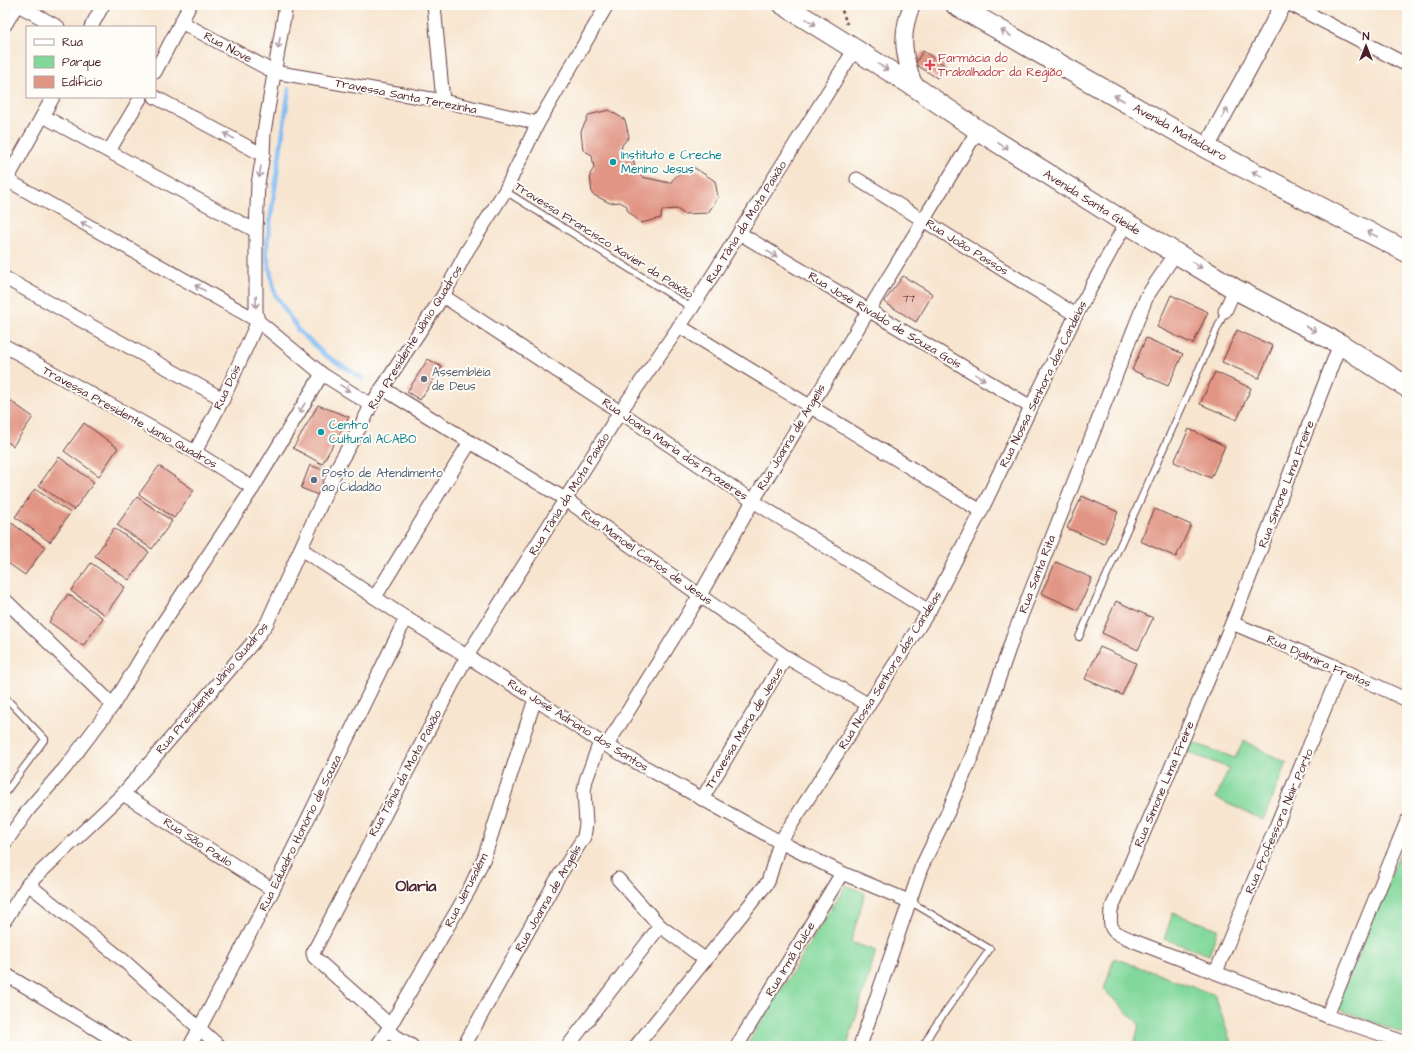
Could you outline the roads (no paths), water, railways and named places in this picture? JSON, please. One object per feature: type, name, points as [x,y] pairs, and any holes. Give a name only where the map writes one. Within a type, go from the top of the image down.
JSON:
[{"type":"main road","name":"Avenida Santa Gleide","points":[[784,5],[915,87],[978,130],[1126,224],[1235,289],[1340,344],[1407,387]]},
{"type":"main road","name":"Avenida Matadouro","points":[[956,5],[1206,148],[1407,252]]},
{"type":"street","points":[[5,25],[18,5],[56,26]]},
{"type":"street","points":[[92,26],[103,5]]},
{"type":"street","points":[[156,70],[190,5]]},
{"type":"street","points":[[258,321],[256,312],[256,231],[258,184],[263,155],[264,132],[286,5]]},
{"type":"street","points":[[434,5],[443,101]]},
{"type":"street","name":"Rua Presidente Jânio Quadros","points":[[5,920],[28,884],[122,794],[268,623],[339,464],[371,405],[443,296],[467,251],[505,191],[538,123],[608,5]]},
{"type":"street","points":[[912,5],[904,31],[904,43],[907,66],[915,87]]},
{"type":"street","points":[[1206,148],[1283,5]]},
{"type":"street","points":[[1292,5],[1407,65]]},
{"type":"street","name":"Rua Nove","points":[[181,22],[274,72]]},
{"type":"street","name":"Rua Tânia da Mota Paixão","points":[[389,1028],[312,955],[467,656],[620,412],[692,308],[855,49]]},
{"type":"street","name":"Travessa Santa Terezinha","points":[[274,72],[443,101],[538,123]]},
{"type":"street","points":[[53,98],[44,116],[6,181],[258,321],[322,374],[371,405]]},
{"type":"street","points":[[109,151],[140,98]]},
{"type":"street","points":[[156,98],[263,155]]},
{"type":"street","points":[[44,116],[256,231]]},
{"type":"street","name":"Rua Joanna de Angelis","points":[[464,1046],[557,879],[584,837],[586,824],[584,791],[586,780],[604,744],[700,595],[753,501],[978,130]]},
{"type":"street","name":"Rua João Passos","points":[[857,179],[1076,316]]},
{"type":"street","name":"Rua Nossa Senhora das Candeias","points":[[636,1046],[768,882],[780,842],[929,611],[981,511],[1030,407],[1076,316],[1126,224]]},
{"type":"street","name":"Rua José Rivaldo de Souza Goís","points":[[739,234],[1030,407]]},
{"type":"street","name":"Rua Santa Rita","points":[[911,902],[921,868],[948,812],[972,756],[1014,634],[1147,296],[1176,253]]},
{"type":"street","points":[[5,278],[222,399]]},
{"type":"street","points":[[1225,311],[1235,289]]},
{"type":"street","name":"Rua Joana Maria dos Prazeres","points":[[443,296],[753,501],[929,611]]},
{"type":"street","name":"Rua Dois","points":[[195,452],[222,399],[258,321]]},
{"type":"street","points":[[679,326],[981,511]]},
{"type":"street","name":"Rua Simone Lima Freire","points":[[1340,344],[1232,623],[1111,910],[1109,924],[1115,932],[1134,941],[1327,1016],[1407,1043]]},
{"type":"street","name":"Travessa Presidente Janio Quadros","points":[[5,346],[195,452],[253,488]]},
{"type":"street","points":[[5,843],[29,809],[65,768],[113,705],[155,635],[253,488],[322,374]]},
{"type":"street","name":"Rua Manoel Carlos de Jesus","points":[[382,388],[565,499],[786,656],[869,705]]},
{"type":"street","points":[[375,597],[470,442]]},
{"type":"street","name":"Rua José Adriano dos Santos","points":[[301,549],[604,744],[780,842],[842,873],[911,902]]},
{"type":"street","points":[[5,600],[113,705]]},
{"type":"street","name":"Rua Eduadro Honório de Souza","points":[[190,1046],[273,890],[406,618]]},
{"type":"street","name":"Rua Djalmira Freitas","points":[[1232,623],[1341,669],[1407,700]]},
{"type":"street","name":"Travessa Maria de Jesus","points":[[702,799],[786,656]]},
{"type":"street","name":"Rua Professora Nair Porto","points":[[1216,972],[1341,669]]},
{"type":"street","name":"Rua Jerusalém","points":[[377,1046],[469,890],[484,858],[535,699]]},
{"type":"street","name":"Rua São Paulo","points":[[122,794],[273,890]]},
{"type":"street","points":[[1327,1016],[1407,821]]},
{"type":"street","name":"Rua Irmã Dulce","points":[[738,1046],[842,873]]},
{"type":"street","points":[[618,879],[660,926],[706,960]]},
{"type":"street","points":[[28,884],[117,955],[219,1046]]},
{"type":"street","points":[[860,1046],[911,902]]},
{"type":"street","points":[[568,1046],[660,926]]},
{"type":"street","points":[[5,974],[124,1046]]},
{"type":"street","points":[[389,1028],[412,1046]]},
{"type":"lane","name":"Travessa Francisco Xavier da Paixão","points":[[505,191],[692,308]]},
{"type":"lane","points":[[1079,637],[1225,311]]},
{"type":"lane","points":[[5,697],[45,739],[5,793]]},
{"type":"lane","points":[[911,902],[990,949],[933,1028],[923,1046]]},
{"type":"waterway","points":[[289,89],[266,251],[275,294],[298,330],[325,355],[362,378]]},
{"type":"place","name":"Farmácia do Trabalhador da Região","points":[[930,65]]},
{"type":"place","name":"Instituto e Creche Menino Jesus","points":[[613,162]]},
{"type":"place","name":"Assembléia de Deus","points":[[424,379]]},
{"type":"place","name":"Centro Cultural ACABO","points":[[321,432]]},
{"type":"place","name":"Posto de Atendimento ao Cidadão","points":[[314,480]]},
{"type":"district","name":"Olaria","points":[[416,885]]}]
